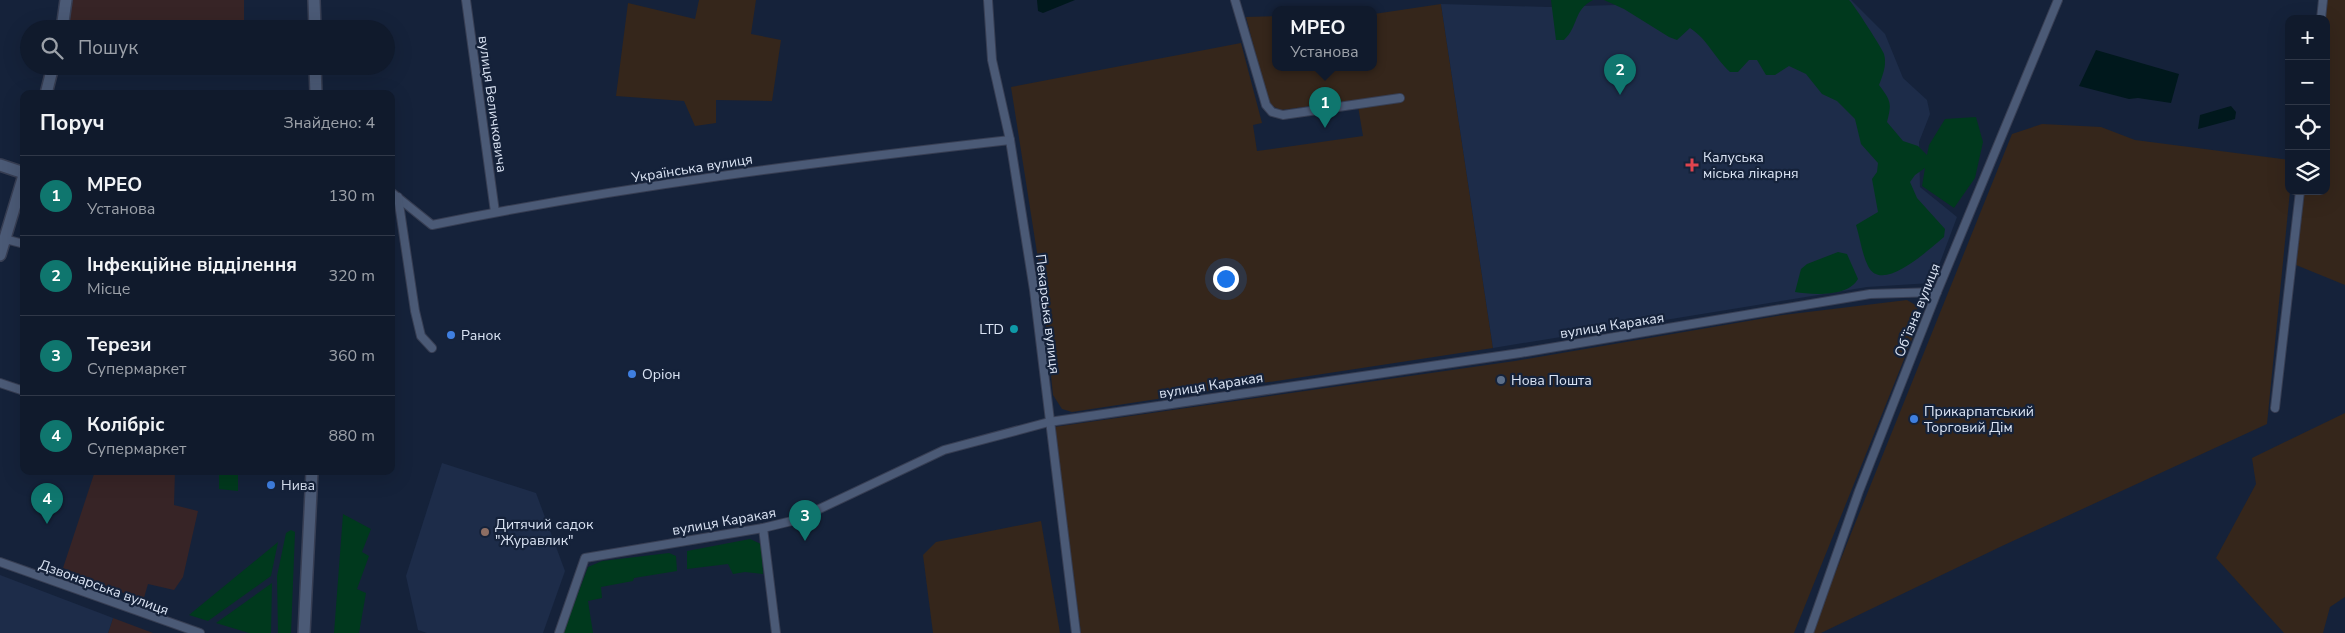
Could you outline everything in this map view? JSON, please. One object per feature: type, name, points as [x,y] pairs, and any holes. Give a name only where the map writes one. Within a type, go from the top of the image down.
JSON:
[{"type":"main road","points":[[63,20],[66,0]]},
{"type":"main road","points":[[314,0],[315,20]]},
{"type":"main road","points":[[47,90],[51,75]]},
{"type":"main road","points":[[316,75],[316,90]]},
{"type":"main road","points":[[0,165],[20,172]]},
{"type":"main road","points":[[0,255],[20,188]]},
{"type":"main road","points":[[304,633],[312,475]]},
{"type":"street","name":"вулиця Величковича","points":[[466,0],[495,212]]},
{"type":"street","name":"Пекарська вулиця","points":[[988,0],[992,60],[1010,140],[1034,290],[1076,633]]},
{"type":"street","points":[[1235,0],[1266,105],[1272,112],[1283,115],[1400,98]]},
{"type":"street","name":"Обʼїзна вулиця","points":[[1809,633],[1859,491],[1937,292],[2058,0]]},
{"type":"street","points":[[2321,15],[2323,0]]},
{"type":"street","name":"Українська вулиця","points":[[395,194],[432,225],[495,212],[731,174],[1010,140]]},
{"type":"street","points":[[395,194],[419,328],[421,336],[432,348]]},
{"type":"street","points":[[2275,408],[2300,195]]},
{"type":"street","points":[[5,239],[20,243]]},
{"type":"street","name":"вулиця Каракая","points":[[559,633],[585,558],[763,528],[796,520],[944,450],[1049,422],[1529,352],[1870,294],[1937,292]]},
{"type":"street","points":[[0,383],[20,390]]},
{"type":"street","points":[[763,528],[776,633]]},
{"type":"street","name":"Дзвонарська вулиця","points":[[0,562],[200,633]]},
{"type":"shaded area","points":[[72,0],[244,0],[244,20],[70,20]]},
{"type":"shaded area","points":[[699,0],[756,0],[751,34],[781,40],[772,101],[716,100],[716,123],[695,126],[684,101],[616,96],[628,3],[695,19]]},
{"type":"shaded area","points":[[1037,0],[1075,0],[1043,13],[1038,11]]},
{"type":"shaded area","name":"Калуська міська лікарня","points":[[1620,0],[1851,0],[1885,34],[1903,78],[1927,100],[1930,114],[1919,142],[1920,187],[1957,217],[1931,283],[1867,287],[1493,348],[1441,4],[1548,7],[1615,5]]},
{"type":"shaded area","points":[[2327,0],[2345,0],[2345,285],[2296,265],[2304,195],[2330,195],[2330,15],[2325,15]]},
{"type":"shaded area","points":[[1441,4],[1493,348],[1072,412],[1062,409],[1053,395],[1041,278],[1011,87],[1241,43],[1262,123],[1253,125],[1257,151],[1363,136],[1357,100],[1281,110],[1272,106],[1268,101],[1246,17],[1272,16],[1272,71],[1377,71],[1377,14]]},
{"type":"shaded area","points":[[2096,50],[2179,74],[2171,103],[2138,98],[2129,99],[2079,86]]},
{"type":"shaded area","points":[[2231,106],[2236,112],[2235,119],[2198,129],[2200,115]]},
{"type":"shaded area","points":[[2042,124],[2101,127],[2135,140],[2285,159],[2285,195],[2290,195],[2267,424],[2002,546],[1821,633],[1811,633],[2012,134]]},
{"type":"shaded area","points":[[1907,300],[1917,306],[1919,322],[1794,633],[1081,633],[1054,427],[1515,361],[1783,315]]},
{"type":"shaded area","points":[[2345,413],[2345,597],[2330,607],[2323,633],[2284,633],[2216,558],[2256,484],[2252,458]]},
{"type":"shaded area","name":"Дитячий садок \"Журавлик\"","points":[[442,463],[536,493],[565,571],[543,633],[427,633],[418,630],[406,576]]},
{"type":"shaded area","points":[[94,475],[175,475],[174,505],[198,511],[183,577],[174,590],[148,584],[143,601],[63,568]]},
{"type":"shaded area","points":[[1041,521],[1060,633],[933,633],[923,555],[936,542]]},
{"type":"shaded area","points":[[0,575],[113,618],[108,633],[0,633]]},
{"type":"shaded area","points":[[113,618],[153,633],[108,633]]},
{"type":"green space","points":[[1551,0],[1593,0],[1582,8],[1569,35],[1564,40],[1556,40]]},
{"type":"green space","points":[[1604,0],[1849,0],[1884,54],[1885,66],[1879,85],[1889,102],[1890,110],[1887,122],[1903,141],[1918,146],[1927,155],[1929,145],[1945,119],[1976,117],[1983,142],[1975,178],[1954,208],[1922,186],[1925,168],[1915,175],[1910,182],[1917,198],[1945,229],[1944,237],[1917,259],[1895,272],[1884,275],[1875,274],[1866,261],[1856,225],[1878,212],[1872,179],[1877,172],[1878,163],[1861,144],[1855,119],[1837,101],[1822,94],[1806,74],[1789,66],[1775,75],[1766,75],[1757,60],[1749,60],[1738,72],[1730,72],[1702,38],[1690,28],[1677,40],[1624,9]]},
{"type":"green space","points":[[1838,252],[1847,254],[1858,279],[1853,285],[1838,292],[1830,293],[1811,294],[1795,292],[1801,269],[1807,264]]},
{"type":"green space","points":[[219,475],[238,475],[238,491],[219,489]]},
{"type":"green space","points":[[343,514],[371,529],[362,552],[369,556],[357,589],[366,593],[359,633],[334,633]]},
{"type":"green space","points":[[291,530],[295,532],[291,633],[278,633],[277,576],[286,533]]},
{"type":"green space","points":[[750,539],[761,544],[763,574],[745,572],[733,574],[728,564],[687,569],[687,551]]},
{"type":"green space","points":[[278,542],[271,576],[208,621],[189,615]]},
{"type":"green space","points":[[669,553],[676,556],[677,571],[634,578],[633,581],[601,587],[602,598],[588,601],[593,633],[563,633],[588,567],[602,561]]},
{"type":"green space","points":[[272,583],[271,633],[249,633],[216,623]]},
{"type":"place","name":"Інфекційне відділення","points":[[1620,95]]},
{"type":"place","name":"МРЕО","points":[[1325,128]]},
{"type":"place","name":"Калуська міська лікарня","points":[[1692,165]]},
{"type":"place","name":"LTD","points":[[1014,329]]},
{"type":"place","name":"Ранок","points":[[451,335]]},
{"type":"place","name":"Оріон","points":[[632,374]]},
{"type":"place","name":"Нова Пошта","points":[[1501,380]]},
{"type":"place","name":"Прикарпатський Торговий Дім","points":[[1914,419]]},
{"type":"place","name":"Нива","points":[[271,485]]},
{"type":"place","name":"Колібріс","points":[[47,524]]},
{"type":"place","name":"Дитячий садок \"Журавлик\"","points":[[485,532]]},
{"type":"place","name":"Терези","points":[[805,541]]}]
